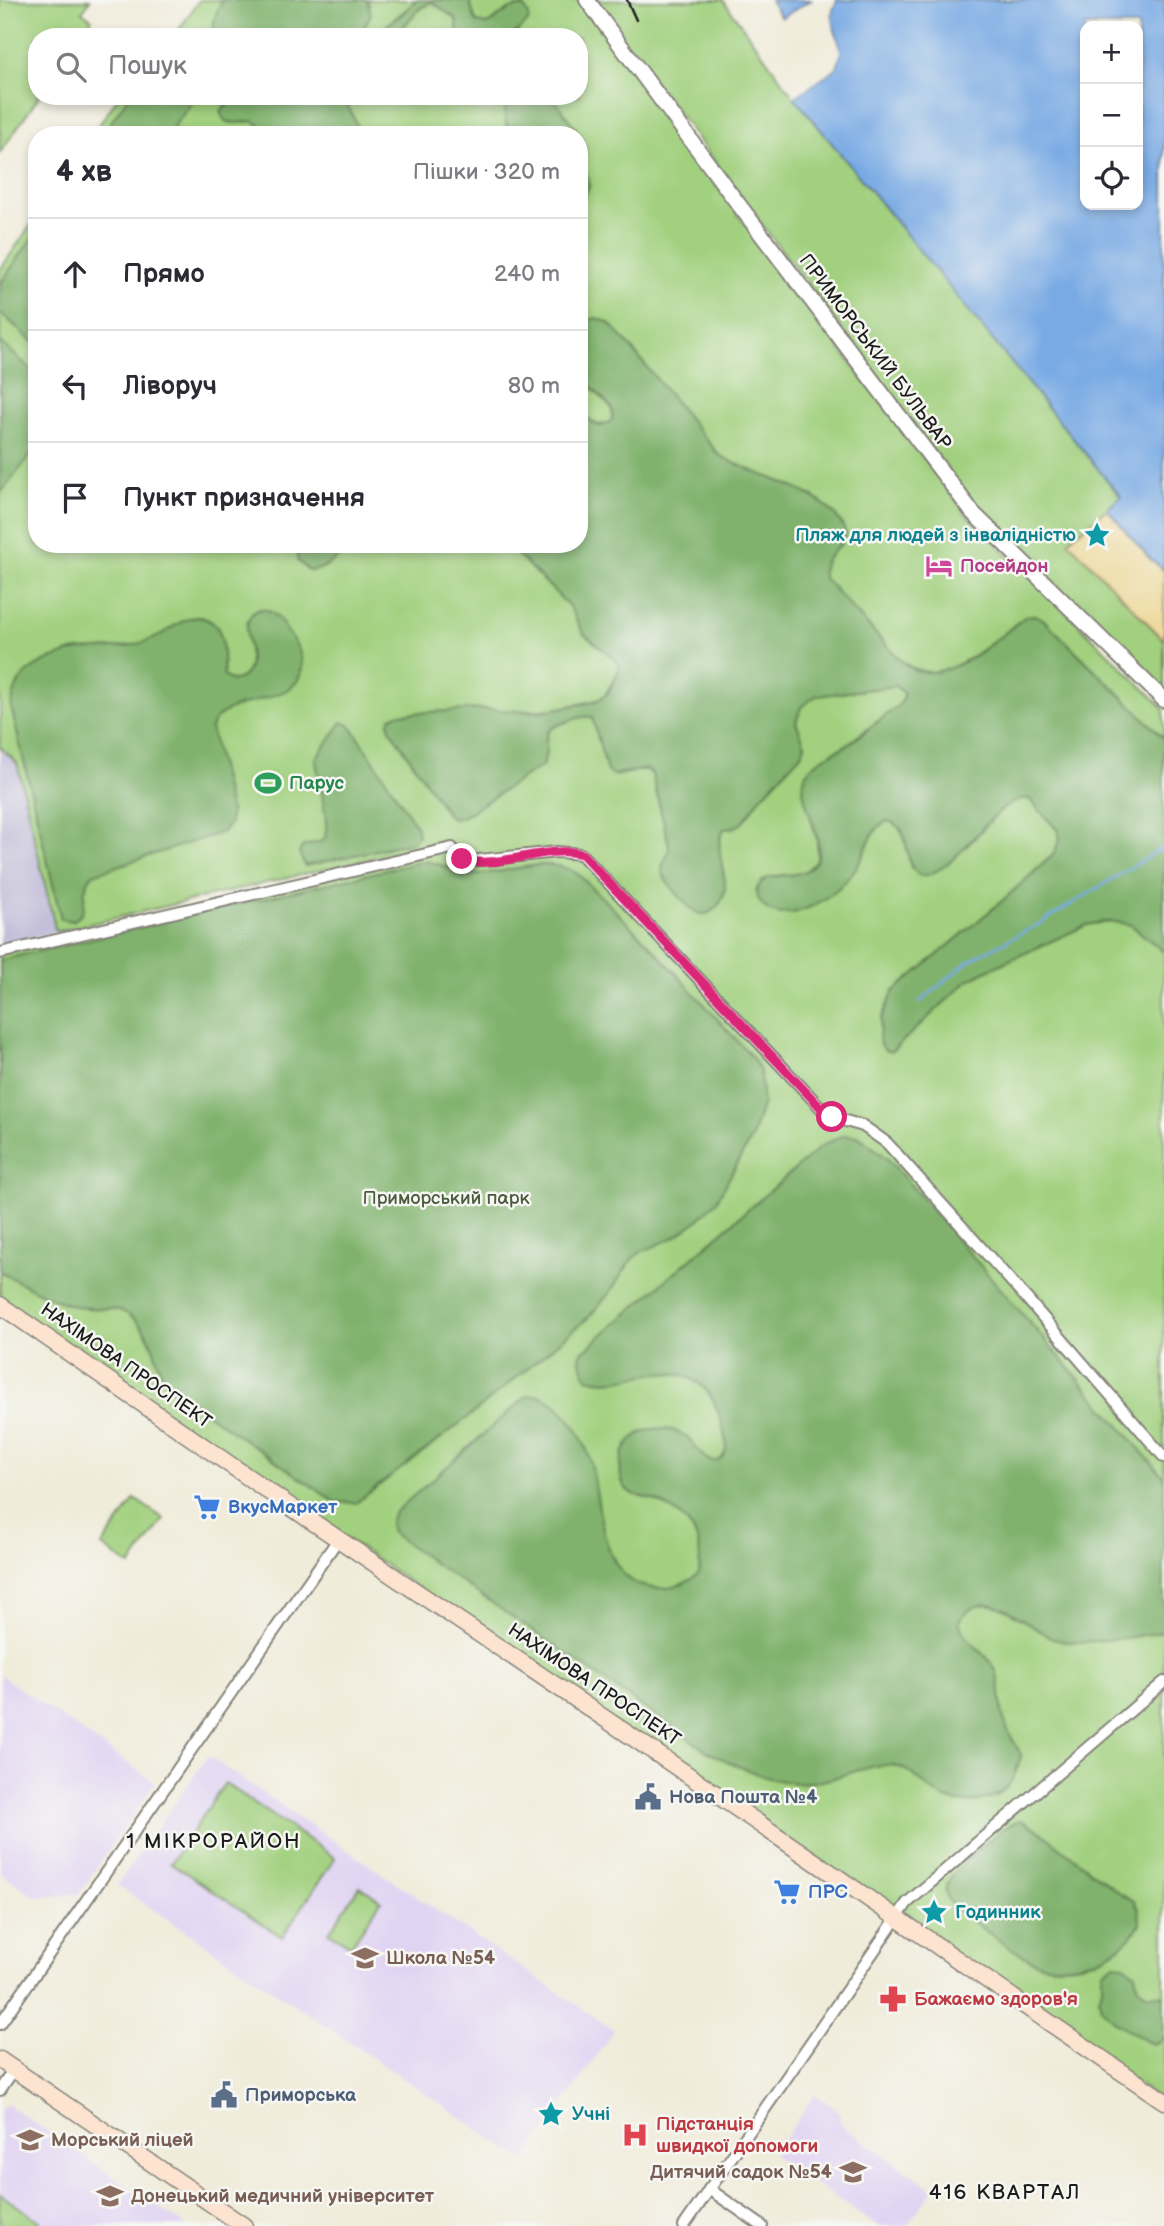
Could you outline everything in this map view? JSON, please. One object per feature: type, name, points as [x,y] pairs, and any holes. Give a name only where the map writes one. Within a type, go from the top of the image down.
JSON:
[{"type":"main road","name":"НАХІМОВА ПРОСПЕКТ","points":[[0,1304],[1164,2101]]},
{"type":"main road","points":[[0,2060],[235,2224]]},
{"type":"street","name":"ПРИМОРСЬКИЙ БУЛЬВАР","points":[[587,0],[973,513],[1164,700]]},
{"type":"street","points":[[0,953],[452,848],[458,856],[470,861],[557,852],[582,854],[822,1109],[832,1117],[863,1126],[887,1143],[1164,1457]]},
{"type":"street","points":[[0,2024],[339,1538]]},
{"type":"street","points":[[684,2226],[906,1903],[1164,1682]]},
{"type":"street","points":[[0,2090],[14,2069]]},
{"type":"street","points":[[709,2189],[762,2226]]},
{"type":"shaded area","points":[[0,747],[17,763],[56,932],[0,945]]},
{"type":"shaded area","points":[[0,1675],[155,1782],[79,1894],[35,1897],[0,1872]]},
{"type":"shaded area","name":"Школа №54","points":[[208,1756],[614,2030],[524,2160],[117,1885]]},
{"type":"shaded area","name":"Дитячий садок №54","points":[[815,2094],[839,2111],[840,2121],[846,2129],[933,2189],[907,2226],[877,2226],[773,2155]]},
{"type":"shaded area","name":"Морський ліцей","points":[[7,2104],[186,2226],[0,2226],[0,2113]]},
{"type":"green space","points":[[0,0],[90,0],[82,12],[92,19],[86,28],[28,28],[28,105],[33,105],[0,153]]},
{"type":"green space","points":[[199,0],[223,0],[214,28],[180,28]]},
{"type":"green space","points":[[223,0],[367,0],[371,14],[364,28],[214,28]]},
{"type":"green space","points":[[367,0],[416,0],[385,28],[363,28],[369,4]]},
{"type":"green space","points":[[416,0],[469,0],[476,22],[487,24],[519,7],[524,7],[529,15],[528,22],[521,28],[458,28],[456,19],[432,2],[420,8],[402,28],[382,28],[398,18]]},
{"type":"green space","points":[[469,0],[579,0],[726,199],[968,516],[1164,708],[1164,738],[1043,619],[1036,616],[1030,615],[1022,619],[974,655],[950,668],[925,671],[913,668],[899,659],[823,577],[824,562],[841,544],[842,524],[813,496],[732,463],[718,454],[608,322],[588,320],[588,126],[575,126],[558,105],[588,105],[588,28],[517,28],[508,10],[487,24],[476,22]]},
{"type":"green space","points":[[594,0],[723,0],[794,97],[1121,497],[1069,541],[1164,640],[1164,691],[978,509]]},
{"type":"green space","points":[[432,2],[456,19],[458,28],[402,28],[420,8]]},
{"type":"green space","points":[[113,105],[227,105],[223,108],[236,123],[254,120],[261,126],[98,126]]},
{"type":"green space","points":[[123,105],[191,105],[174,126],[108,126]]},
{"type":"green space","points":[[228,105],[347,105],[358,126],[260,126],[252,121],[225,121],[220,112]]},
{"type":"green space","points":[[347,105],[506,105],[506,126],[358,126]]},
{"type":"green space","points":[[507,105],[558,105],[573,126],[508,126],[505,110]]},
{"type":"green space","name":"Приморський парк","points":[[28,229],[28,553],[298,553],[325,567],[341,553],[516,553],[570,607],[583,633],[616,660],[618,673],[602,699],[554,709],[389,722],[390,729],[448,815],[454,819],[462,817],[542,765],[546,737],[551,729],[577,718],[592,717],[616,776],[646,769],[652,774],[669,845],[669,854],[662,867],[665,879],[693,910],[713,910],[724,894],[719,852],[724,829],[742,823],[762,796],[802,753],[805,745],[796,722],[801,707],[816,696],[895,686],[904,693],[898,706],[843,747],[832,752],[803,788],[817,841],[817,859],[802,873],[781,875],[764,907],[783,914],[844,877],[857,866],[872,835],[887,821],[894,823],[903,833],[911,868],[964,848],[993,817],[1019,799],[1029,798],[1057,830],[1060,838],[1054,854],[893,992],[892,1051],[966,982],[994,966],[1087,924],[1117,922],[1131,925],[1164,952],[1164,2102],[0,1300],[0,954],[447,849],[441,842],[56,932],[17,763],[0,747],[0,270]]},
{"type":"green space","points":[[28,244],[28,338],[0,312],[0,284]]},
{"type":"green space","points":[[596,318],[608,322],[718,454],[809,495],[825,505],[838,518],[846,534],[824,565],[823,577],[908,666],[927,672],[958,665],[988,646],[1026,616],[1035,615],[1043,619],[1164,738],[1164,952],[1131,925],[1102,922],[1087,925],[966,982],[892,1051],[886,1051],[880,1045],[881,1019],[893,992],[1054,854],[1060,838],[1057,829],[1029,799],[1016,801],[990,820],[950,862],[921,876],[914,871],[910,863],[901,830],[896,824],[887,821],[873,834],[851,874],[823,900],[800,911],[788,913],[773,912],[763,906],[756,892],[760,884],[766,879],[807,870],[818,855],[816,833],[804,796],[803,785],[808,771],[821,759],[857,738],[898,706],[904,693],[895,686],[816,696],[801,707],[796,722],[805,745],[802,753],[762,796],[742,823],[724,829],[720,851],[724,894],[719,904],[709,913],[701,914],[694,910],[677,894],[663,875],[662,867],[669,845],[652,774],[646,769],[611,775],[607,771],[592,717],[577,718],[551,729],[546,737],[543,765],[462,817],[454,819],[448,815],[390,729],[391,717],[397,714],[479,709],[537,712],[595,702],[608,693],[618,673],[616,660],[583,633],[570,607],[516,553],[588,553],[588,419],[603,426],[613,415],[612,408],[588,383],[588,320]]},
{"type":"green space","points":[[0,341],[28,367],[28,458],[0,494]]},
{"type":"green space","points":[[588,383],[612,408],[612,420],[607,423],[598,424],[590,420]]},
{"type":"green space","points":[[298,553],[342,553],[327,565],[309,571],[297,560]]},
{"type":"green space","points":[[260,609],[275,615],[294,642],[301,657],[301,674],[294,685],[281,693],[231,709],[219,716],[211,728],[230,810],[230,823],[223,832],[93,874],[88,881],[84,906],[79,916],[73,921],[61,919],[11,707],[19,681],[36,666],[62,654],[140,643],[159,636],[187,619],[201,617],[215,625],[221,636],[224,676],[232,681],[244,676],[249,668],[247,624],[251,615]]},
{"type":"green space","points":[[342,722],[351,726],[417,827],[418,836],[412,842],[305,866],[299,853],[302,847],[323,840],[326,835],[316,758]]},
{"type":"green space","points":[[424,861],[471,874],[552,865],[578,874],[650,945],[753,1058],[760,1071],[763,1103],[752,1137],[716,1202],[697,1221],[675,1237],[641,1252],[632,1259],[609,1294],[589,1317],[475,1412],[356,1503],[335,1502],[170,1388],[146,1333],[125,1312],[83,1308],[65,1303],[0,1272],[0,960]]},
{"type":"green space","points":[[844,1135],[858,1136],[887,1158],[1164,1477],[1164,1631],[1090,1642],[1067,1642],[1053,1638],[1012,1613],[985,1604],[972,1609],[959,1621],[965,1635],[987,1657],[996,1671],[1005,1721],[1021,1754],[1017,1769],[1005,1789],[981,1801],[946,1799],[912,1774],[896,1766],[874,1766],[830,1779],[797,1783],[768,1778],[708,1752],[392,1533],[390,1523],[393,1514],[527,1396],[539,1396],[562,1410],[577,1429],[590,1459],[605,1537],[622,1572],[636,1583],[654,1588],[678,1586],[698,1574],[699,1549],[691,1528],[666,1506],[628,1490],[622,1482],[621,1465],[624,1451],[630,1442],[637,1435],[656,1429],[677,1432],[687,1437],[705,1458],[713,1461],[720,1459],[725,1452],[726,1442],[714,1403],[700,1384],[677,1374],[661,1373],[606,1381],[587,1378],[580,1361],[581,1353],[823,1145]]},
{"type":"green space","points":[[135,1499],[164,1519],[130,1566],[102,1546]]},
{"type":"green space","points":[[225,1783],[335,1858],[282,1937],[171,1863]]},
{"type":"green space","points":[[1021,1820],[1134,1901],[1139,1909],[1140,1924],[1121,1945],[1110,1953],[1084,1963],[1055,1966],[1041,1964],[993,1936],[948,1900],[946,1886],[959,1868],[992,1838]]},
{"type":"green space","points":[[360,1886],[381,1901],[351,1946],[329,1932]]},
{"type":"green space","points":[[1113,1964],[1124,1965],[1135,1973],[1138,1987],[1147,1994],[1164,1995],[1164,2039],[1153,2044],[1148,2042],[1115,2022],[1101,2008],[1099,1998],[1102,1972]]},
{"type":"green space","points":[[0,2194],[39,2221],[36,2226],[0,2226]]},
{"type":"sand","points":[[1107,509],[1164,570],[1164,640],[1068,541]]},
{"type":"water","points":[[770,0],[811,0],[781,18]]},
{"type":"water","points":[[836,0],[1164,0],[1164,570],[1150,559],[1107,509],[1121,497],[794,97],[836,68],[840,53],[832,16]]},
{"type":"pier","points":[[832,0],[836,0],[831,12],[841,51],[836,68],[794,97],[791,94],[833,66],[837,51],[830,32],[828,12]]},
{"type":"waterway","points":[[920,1002],[965,964],[1041,923],[1164,847]]},
{"type":"railway","points":[[627,0],[636,20]]},
{"type":"place","name":"Пляж для людей з інвалідністю","points":[[1097,535]]},
{"type":"place","name":"Посейдон","points":[[939,566]]},
{"type":"place","name":"Парус","points":[[268,783]]},
{"type":"place","name":"ВкусМаркет","points":[[207,1507]]},
{"type":"place","name":"Нова Пошта №4","points":[[648,1797]]},
{"type":"place","name":"ПРС","points":[[787,1892]]},
{"type":"place","name":"Годинник","points":[[934,1912]]},
{"type":"place","name":"Школа №54","points":[[365,1958]]},
{"type":"place","name":"Бажаємо здоров'я","points":[[893,1999]]},
{"type":"place","name":"Приморська","points":[[224,2095]]},
{"type":"place","name":"Учні","points":[[551,2114]]},
{"type":"place","name":"Підстанція швидкої допомоги","points":[[635,2135]]},
{"type":"place","name":"Морський ліцей","points":[[30,2140]]},
{"type":"place","name":"Дитячий садок №54","points":[[853,2172]]},
{"type":"place","name":"Донецький медичний університет","points":[[110,2196]]},
{"type":"district","name":"1 МІКРОРАЙОН","points":[[214,1841]]},
{"type":"district","name":"416 КВАРТАЛ","points":[[1005,2192]]},
{"type":"route","points":[[462,859],[486,861],[557,852],[582,854],[588,858],[696,978],[832,1117]]}]
